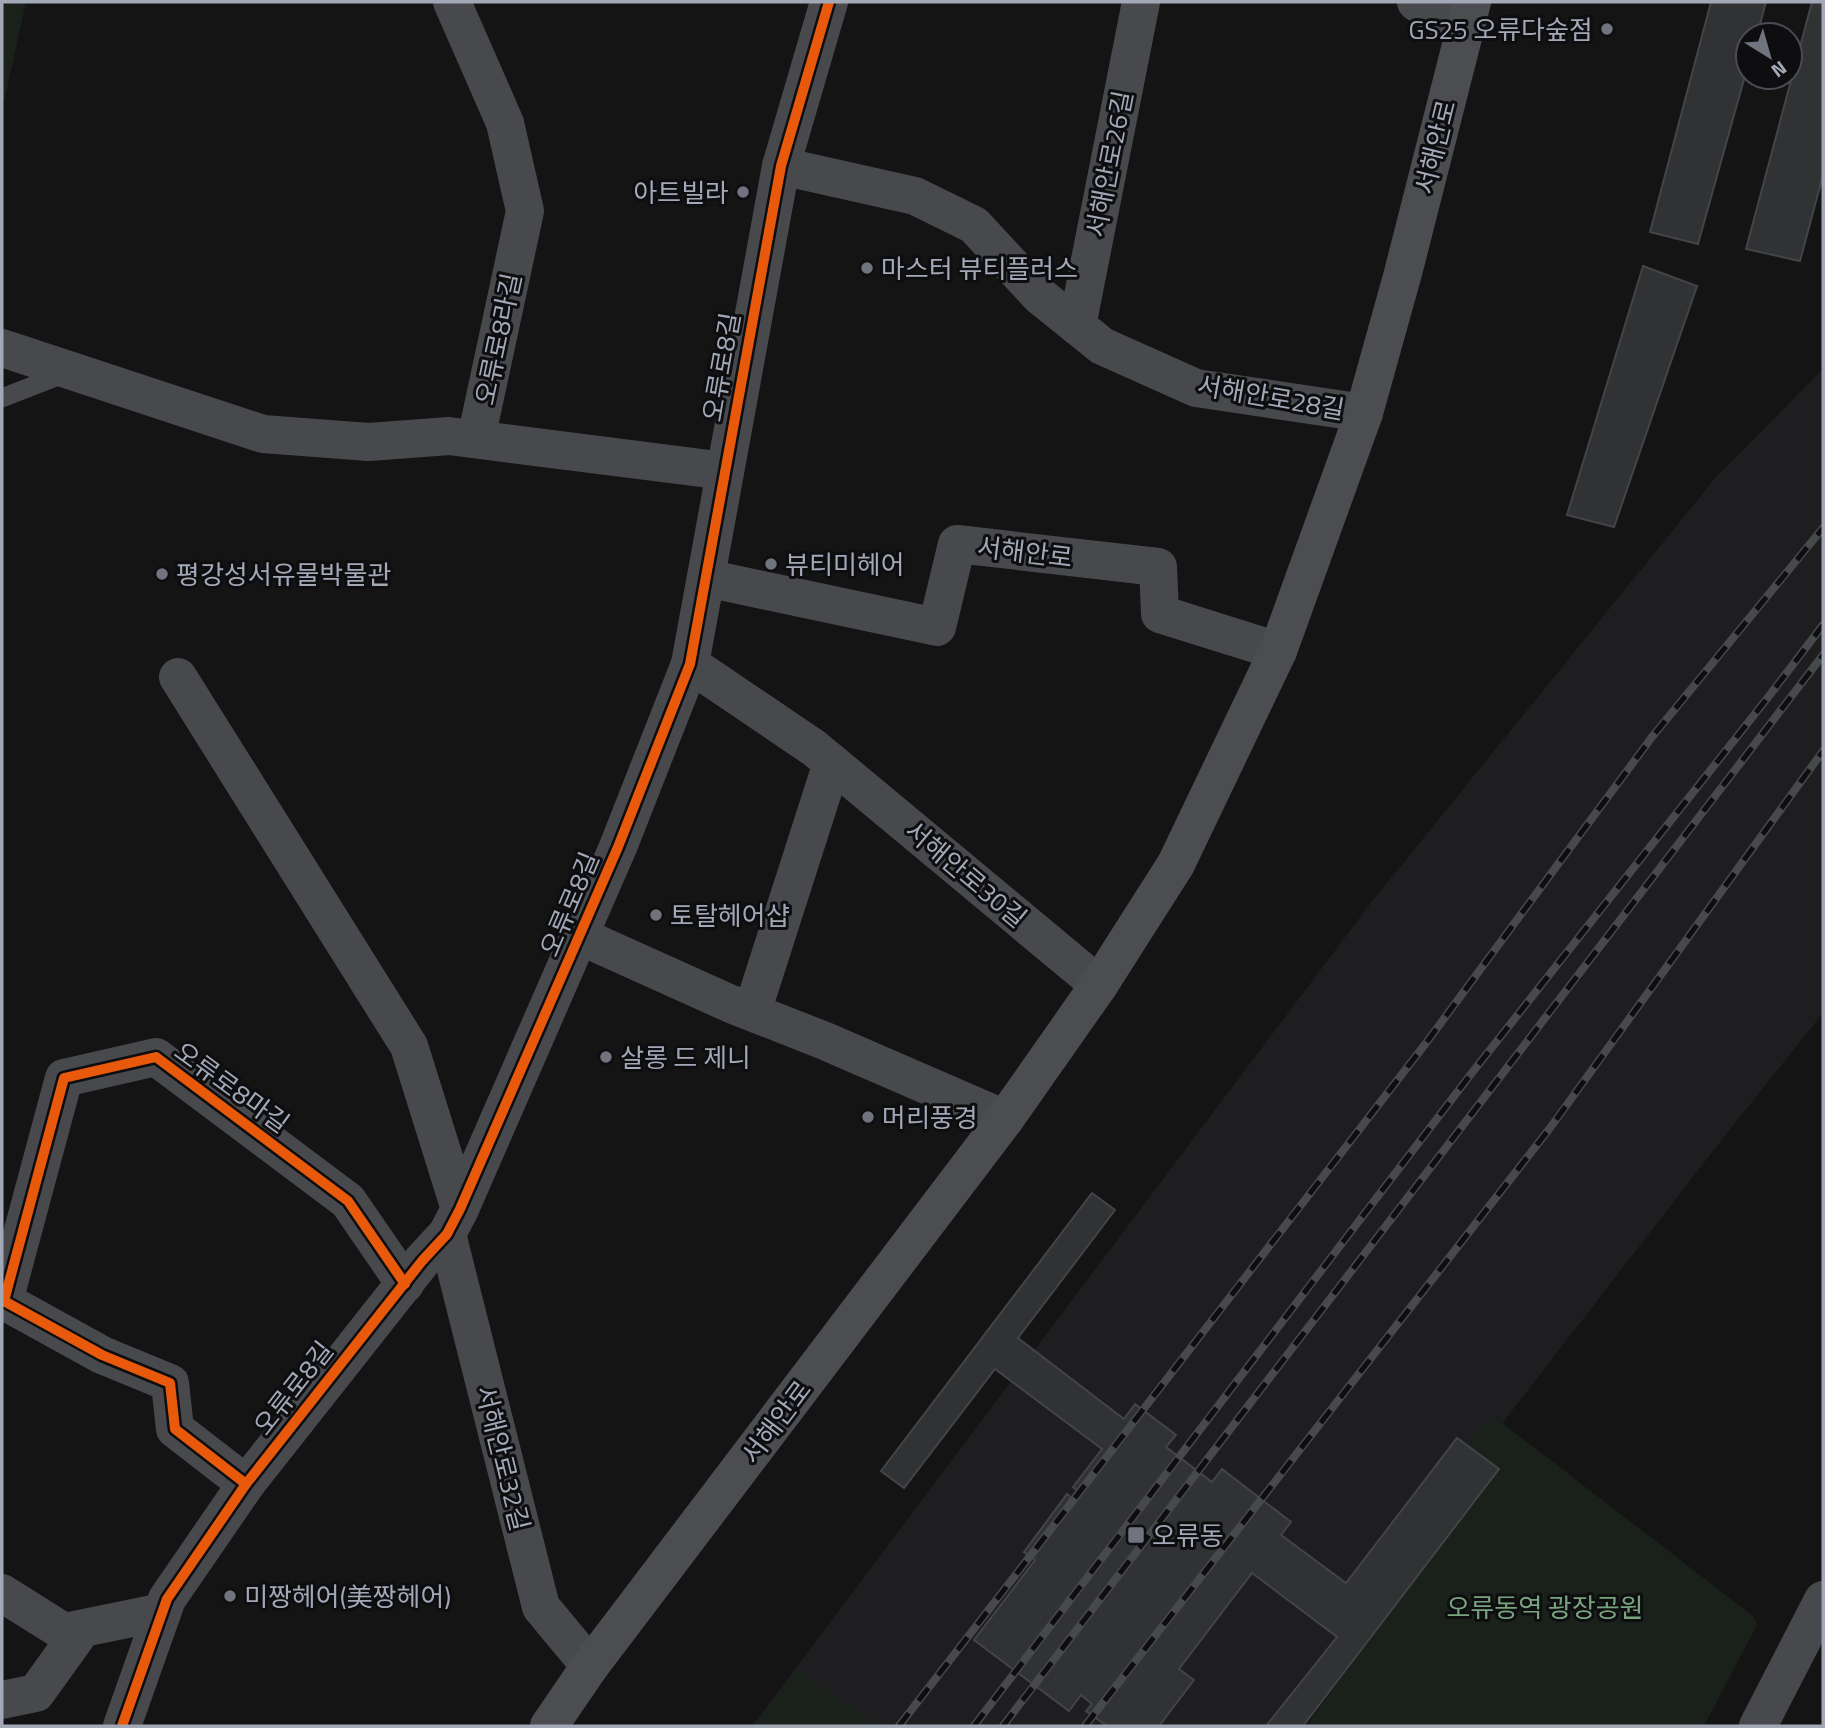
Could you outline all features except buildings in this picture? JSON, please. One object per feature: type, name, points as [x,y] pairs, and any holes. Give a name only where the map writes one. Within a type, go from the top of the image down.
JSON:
[{"type":"main road","name":"서해안로","points":[[549,1726],[590,1666],[1006,1119],[1099,985],[1176,864],[1278,651],[1364,413],[1403,273],[1468,17]]},
{"type":"street","name":"오류로8라길","points":[[452,2],[505,123],[525,211],[477,439],[726,471]]},
{"type":"street","name":"오류로8길","points":[[122,1726],[167,1599],[246,1484],[454,1221],[618,847],[690,664],[781,166],[829,2]]},
{"type":"street","name":"서해안로26길","points":[[1077,326],[1141,2]]},
{"type":"street","points":[[1416,2],[1468,17]]},
{"type":"street","name":"서해안로28길","points":[[781,166],[915,196],[974,225],[1040,296],[1102,346],[1196,388],[1364,413]]},
{"type":"street","points":[[2,348],[263,433],[369,442],[449,436],[477,439]]},
{"type":"street","name":"서해안로","points":[[706,578],[937,627],[957,544],[1158,567],[1160,614],[1278,651]]},
{"type":"street","name":"서해안로30길","points":[[690,664],[814,748],[1099,985]]},
{"type":"street","points":[[177,677],[409,1046],[454,1221]]},
{"type":"street","points":[[752,1012],[832,763]]},
{"type":"street","points":[[580,936],[1006,1119]]},
{"type":"street","name":"오류로8마길","points":[[246,1484],[175,1429],[170,1383],[102,1355],[4,1301],[64,1078],[156,1058],[348,1200],[405,1284]]},
{"type":"street","name":"서해안로32길","points":[[454,1221],[541,1607],[590,1666]]},
{"type":"street","points":[[2,1593],[64,1632],[162,1612]]},
{"type":"street","points":[[1758,1726],[1823,1600]]},
{"type":"street","points":[[2,1700],[36,1693],[82,1629]]},
{"type":"lane","points":[[2,398],[71,371]]},
{"type":"shaded area","points":[[1823,369],[1823,1013],[1268,1726],[752,1726],[1370,904],[1716,477]]},
{"type":"green space","points":[[2,2],[26,2],[5,98],[2,99]]},
{"type":"green space","name":"오류동역 광장공원","points":[[1492,1415],[1753,1616],[1757,1625],[1704,1726],[1306,1726],[1498,1469],[1467,1445]]},
{"type":"green space","points":[[797,1669],[878,1726],[754,1726]]},
{"type":"railway","points":[[899,1726],[1426,1043],[1652,737],[1823,528]]},
{"type":"railway","points":[[974,1726],[1471,1074],[1823,625]]},
{"type":"railway","points":[[1003,1726],[1823,655]]},
{"type":"railway","points":[[1085,1726],[1550,1128],[1823,751]]},
{"type":"cycle path","points":[[122,1726],[167,1599],[246,1484],[422,1261],[447,1234],[618,847],[690,664],[781,166],[829,2]]},
{"type":"cycle path","points":[[246,1484],[175,1429],[170,1383],[102,1355],[4,1301],[64,1078],[156,1057],[348,1201],[405,1284]]},
{"type":"place","name":"GS25 오류다숲점","points":[[1607,29]]},
{"type":"place","name":"아트빌라","points":[[743,192]]},
{"type":"place","name":"마스터 뷰티플러스","points":[[867,268]]},
{"type":"place","name":"뷰티미헤어","points":[[771,564]]},
{"type":"place","name":"평강성서유물박물관","points":[[162,574]]},
{"type":"place","name":"토탈헤어샵","points":[[656,915]]},
{"type":"place","name":"살롱 드 제니","points":[[606,1057]]},
{"type":"place","name":"머리풍경","points":[[868,1117]]},
{"type":"place","name":"오류동","points":[[1136,1535]]},
{"type":"place","name":"미짱헤어(美짱헤어)","points":[[230,1596]]}]
